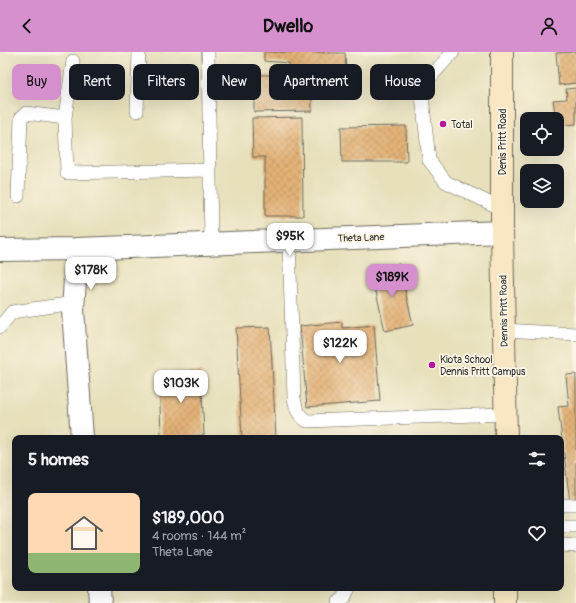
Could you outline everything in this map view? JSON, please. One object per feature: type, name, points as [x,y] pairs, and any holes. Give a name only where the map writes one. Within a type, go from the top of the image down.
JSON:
[{"type":"main road","name":"Denis Pritt Road","points":[[502,52],[502,232]]},
{"type":"main road","name":"Dennis Pritt Road","points":[[502,232],[506,435]]},
{"type":"main road","points":[[504,591],[504,603]]},
{"type":"street","name":"Theta Lane","points":[[0,250],[77,249],[502,232]]},
{"type":"street","points":[[77,249],[74,303],[82,435]]},
{"type":"street","points":[[99,591],[100,603]]},
{"type":"lane","points":[[138,110],[139,52]]},
{"type":"lane","points":[[208,52],[211,243]]},
{"type":"lane","points":[[452,52],[421,87],[429,160],[446,182],[502,209]]},
{"type":"lane","points":[[73,61],[65,118],[67,172],[210,170]]},
{"type":"lane","points":[[18,196],[21,118],[26,113],[65,118]]},
{"type":"lane","points":[[289,240],[294,398],[296,408],[301,417],[307,421],[505,414]]},
{"type":"lane","points":[[0,327],[12,312],[74,303]]},
{"type":"lane","points":[[503,330],[576,334]]},
{"type":"lane","points":[[564,505],[576,505]]},
{"type":"lane","points":[[564,526],[576,526]]},
{"type":"lane","points":[[564,545],[576,546]]},
{"type":"lane","points":[[338,603],[344,598],[348,591]]},
{"type":"building","points":[[264,52],[345,53],[346,64],[289,64],[264,61]]},
{"type":"building","points":[[576,52],[576,83],[559,85],[556,53]]},
{"type":"building","points":[[261,75],[269,75],[269,100],[312,100],[312,111],[254,112],[254,100],[261,100]]},
{"type":"building","points":[[576,88],[576,124],[564,125],[564,112],[555,112],[553,100],[567,99],[566,89]]},
{"type":"building","points":[[302,117],[303,216],[265,216],[265,157],[253,157],[252,118]]},
{"type":"building","points":[[406,126],[407,162],[342,162],[341,127]]},
{"type":"building","points":[[399,264],[413,325],[385,331],[371,270]]},
{"type":"building","points":[[342,322],[342,328],[374,325],[380,401],[307,407],[300,326]]},
{"type":"building","points":[[270,327],[276,435],[242,435],[236,328]]},
{"type":"building","points":[[201,372],[204,435],[161,435],[159,373]]},
{"type":"building","points":[[576,374],[576,503],[570,503],[564,455],[564,435],[562,435],[558,407],[569,406],[566,375]]},
{"type":"place","name":"Total","points":[[443,124]]},
{"type":"place","name":"Kiota School Dennis Pritt Campus","points":[[432,365]]}]
